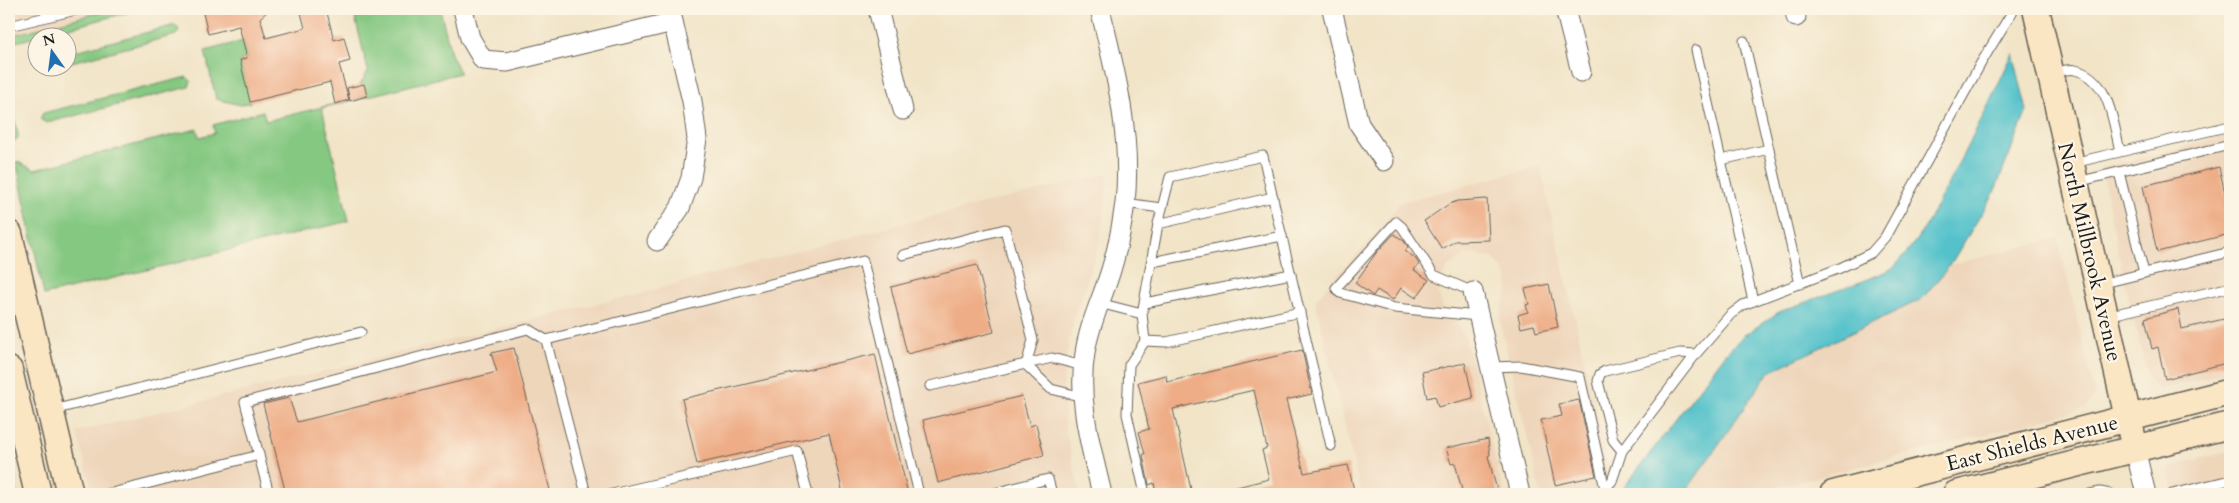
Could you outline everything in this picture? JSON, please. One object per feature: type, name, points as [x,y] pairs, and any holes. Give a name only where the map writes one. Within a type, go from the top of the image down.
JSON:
[{"type":"main road","name":"North Millbrook Avenue","points":[[2036,9],[2135,449]]},
{"type":"main road","points":[[9,234],[70,494]]},
{"type":"main road","points":[[11,386],[36,484],[52,488],[54,494]]},
{"type":"main road","name":"East Shields Avenue","points":[[1834,494],[2230,392]]},
{"type":"main road","name":"East Shields Avenue","points":[[1963,493],[2230,424]]},
{"type":"street","points":[[463,9],[470,38],[483,60],[507,62],[672,15],[692,101],[697,139],[691,178],[680,208],[657,241]]},
{"type":"street","points":[[878,9],[903,110]]},
{"type":"street","points":[[1100,9],[1116,72],[1123,114],[1127,174],[1125,203],[1112,269],[1099,303],[1085,351],[1083,366],[1083,397],[1086,426],[1102,494]]},
{"type":"street","points":[[1332,9],[1359,124],[1384,161]]},
{"type":"street","points":[[1566,9],[1582,72]]},
{"type":"street","points":[[1473,292],[1520,494]]},
{"type":"street","name":"North Millbrook Avenue","points":[[2135,449],[2146,494]]},
{"type":"lane","points":[[9,26],[80,9]]},
{"type":"lane","points":[[1603,491],[1612,480],[1622,451],[1696,354],[1737,309],[1871,253],[1885,237],[1981,63],[2014,9]]},
{"type":"lane","points":[[1744,41],[1800,284]]},
{"type":"lane","points":[[1696,50],[1753,301]]},
{"type":"lane","points":[[2050,73],[2074,70],[2089,76],[2105,93],[2120,151]]},
{"type":"lane","points":[[2072,173],[2120,151],[2230,126]]},
{"type":"lane","points":[[2072,173],[2119,172],[2230,145]]},
{"type":"lane","points":[[1721,160],[1769,149]]},
{"type":"lane","points":[[1145,494],[1127,414],[1129,365],[1145,342],[1142,314],[1158,224],[1170,177],[1263,156],[1330,446]]},
{"type":"lane","points":[[2119,172],[2144,273]]},
{"type":"lane","points":[[1158,224],[1272,197]]},
{"type":"lane","points":[[1125,203],[1162,208]]},
{"type":"lane","points":[[1473,292],[1434,276],[1402,227],[1396,222],[1336,288],[1340,294],[1394,308],[1478,316]]},
{"type":"lane","points":[[903,255],[1005,229],[1033,340],[1026,365]]},
{"type":"lane","points":[[1152,262],[1282,236]]},
{"type":"lane","points":[[2097,284],[2230,252]]},
{"type":"lane","points":[[546,340],[863,261],[919,494]]},
{"type":"lane","points":[[1145,303],[1291,274]]},
{"type":"lane","points":[[2104,317],[2227,288],[2230,289]]},
{"type":"lane","points":[[1099,303],[1142,314]]},
{"type":"lane","points":[[1145,342],[1166,342],[1300,312]]},
{"type":"lane","points":[[269,494],[245,402],[528,329],[546,340],[586,494]]},
{"type":"lane","points":[[50,411],[361,332]]},
{"type":"lane","points":[[1622,451],[1613,440],[1598,381],[1600,374],[1605,371],[1680,354],[1696,354]]},
{"type":"lane","points":[[930,386],[1052,358],[1083,366]]},
{"type":"lane","points":[[1026,365],[1051,389],[1083,397]]},
{"type":"lane","points":[[1491,367],[1521,366],[1580,378],[1603,491]]},
{"type":"lane","points":[[612,494],[798,451],[808,494]]},
{"type":"lane","points":[[108,494],[259,455]]},
{"type":"lane","points":[[991,494],[1048,480],[1052,494]]},
{"type":"lane","points":[[2172,494],[2230,480]]},
{"type":"lane","points":[[2090,494],[2100,492],[2110,494]]},
{"type":"shaded area","points":[[9,9],[112,9],[40,28],[28,28],[28,31],[9,36]]},
{"type":"shaded area","points":[[2230,135],[2230,371],[2160,389],[2149,382],[2126,289],[2101,168]]},
{"type":"shaded area","points":[[1540,166],[1615,494],[1541,494],[1501,326],[1500,316],[1509,287],[1507,278],[1493,258],[1474,254],[1465,256],[1448,267],[1438,283],[1438,291],[1442,306],[1456,322],[1465,337],[1504,494],[1361,494],[1315,300],[1379,230],[1399,203]]},
{"type":"shaded area","points":[[1108,174],[1105,211],[1098,247],[1074,319],[1064,369],[1065,427],[1080,494],[93,494],[77,432],[650,291],[892,226]]},
{"type":"shaded area","points":[[2058,238],[2095,393],[2085,409],[1750,494],[1684,494],[1769,372],[1922,299],[1950,265]]},
{"type":"shaded area","points":[[2230,451],[2230,494],[2174,494],[2168,467]]},
{"type":"shaded area","points":[[9,452],[19,494],[9,494]]},
{"type":"green space","points":[[112,9],[141,9],[69,28],[40,28]]},
{"type":"green space","points":[[353,9],[440,9],[451,54],[460,73],[322,108],[349,221],[44,295],[16,161],[35,170],[197,129],[199,137],[215,133],[213,125],[263,111],[266,121],[366,96],[364,84],[360,85],[368,71]]},
{"type":"green space","points":[[175,25],[179,30],[176,35],[78,60],[78,50]]},
{"type":"green space","points":[[28,31],[28,39],[9,44],[9,36]]},
{"type":"green space","points":[[243,41],[247,58],[240,60],[251,102],[240,105],[216,99],[205,51]]},
{"type":"green space","points":[[187,77],[191,81],[189,87],[46,123],[40,119],[43,113]]},
{"type":"green space","points":[[9,95],[18,134],[18,138],[12,143],[9,130]]},
{"type":"water","points":[[2013,53],[2027,111],[1993,195],[1950,265],[1922,299],[1769,372],[1684,494],[1619,494],[1727,352],[1743,336],[1779,312],[1893,268],[1907,253],[1926,226],[1983,116]]},
{"type":"building","points":[[202,9],[270,9],[260,18],[266,38],[305,28],[300,9],[326,9],[334,40],[344,37],[350,61],[339,64],[349,100],[335,104],[330,82],[250,102],[240,60],[247,58],[239,26],[208,34]]},
{"type":"building","points":[[364,84],[367,96],[350,101],[347,88]]},
{"type":"building","points":[[2219,167],[2230,216],[2230,234],[2157,252],[2143,186]]},
{"type":"building","points":[[1487,199],[1489,240],[1455,241],[1442,249],[1424,221],[1449,204],[1458,201]]},
{"type":"building","points":[[1394,234],[1404,241],[1408,247],[1405,251],[1415,258],[1419,264],[1414,270],[1429,280],[1416,298],[1401,288],[1393,300],[1377,290],[1373,296],[1355,283],[1376,253]]},
{"type":"building","points":[[977,265],[994,332],[907,354],[891,287]]},
{"type":"building","points":[[1549,284],[1558,327],[1536,332],[1534,325],[1521,328],[1518,315],[1528,312],[1526,305],[1529,304],[1525,289]]},
{"type":"building","points":[[2178,309],[2182,329],[2228,318],[2230,327],[2230,362],[2165,379],[2158,347],[2152,349],[2145,318]]},
{"type":"building","points":[[514,348],[551,494],[286,494],[263,404],[289,398],[297,422],[497,372],[491,353]]},
{"type":"building","points":[[1302,350],[1312,394],[1286,400],[1304,473],[1348,465],[1355,494],[1230,494],[1229,489],[1269,479],[1262,450],[1267,448],[1254,390],[1173,409],[1192,494],[1156,494],[1154,483],[1149,485],[1143,455],[1145,454],[1139,432],[1149,429],[1138,382],[1166,375],[1167,382]]},
{"type":"building","points":[[875,354],[908,494],[843,494],[829,433],[697,464],[682,399]]},
{"type":"building","points":[[1465,363],[1473,398],[1438,407],[1435,396],[1427,398],[1422,372]]},
{"type":"building","points":[[1022,396],[1030,426],[1036,424],[1044,455],[938,483],[923,420]]},
{"type":"building","points":[[1579,400],[1596,476],[1555,485],[1541,420],[1562,416],[1559,404]]},
{"type":"building","points":[[1488,439],[1490,455],[1488,456],[1498,494],[1463,494],[1455,463],[1451,464],[1446,448]]}]
